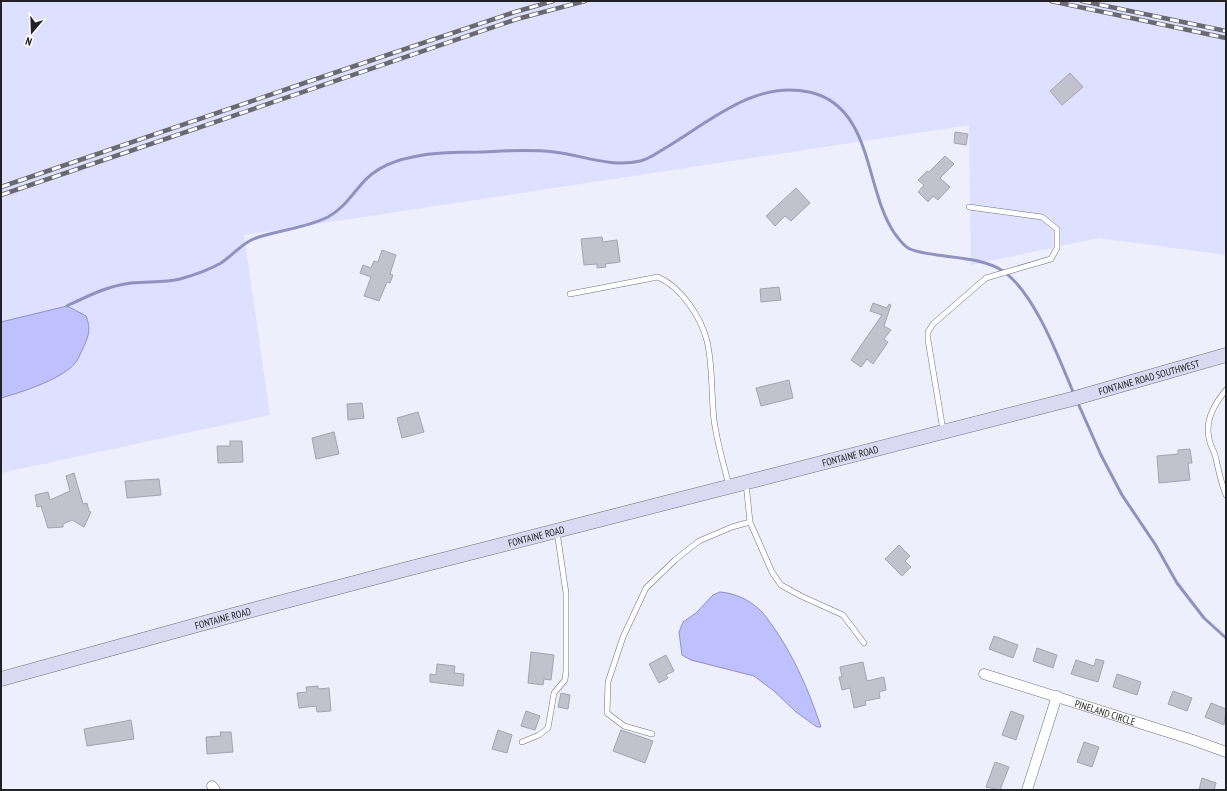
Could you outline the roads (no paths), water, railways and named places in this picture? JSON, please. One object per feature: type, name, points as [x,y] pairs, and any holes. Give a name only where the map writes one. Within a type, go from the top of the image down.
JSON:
[{"type":"main road","name":"FONTAINE ROAD SOUTHWEST","points":[[1072,399],[1226,355]]},
{"type":"main road","name":"FONTAINE ROAD","points":[[1,679],[226,617],[729,486],[1072,399]]},
{"type":"street","name":"PINELAND CIRCLE","points":[[984,674],[1057,696],[1226,752]]},
{"type":"street","points":[[1027,790],[1057,696]]},
{"type":"lane","points":[[943,432],[928,332],[986,278],[1051,259],[1057,248],[1057,229],[1042,217],[969,207]]},
{"type":"lane","points":[[570,294],[658,277],[667,281],[685,298],[700,322],[707,340],[716,435],[729,486]]},
{"type":"lane","points":[[1226,390],[1213,407],[1209,421],[1208,437],[1216,458],[1220,480],[1226,496]]},
{"type":"lane","points":[[746,482],[750,522],[772,572],[781,585],[843,615],[864,643]]},
{"type":"lane","points":[[652,734],[624,726],[607,713],[608,682],[623,637],[646,588],[675,560],[699,541],[732,527],[750,522]]},
{"type":"lane","points":[[522,742],[539,735],[548,728],[554,693],[565,680],[566,593],[557,531]]},
{"type":"water","points":[[67,306],[86,316],[88,324],[89,332],[87,340],[76,362],[62,374],[42,384],[1,398],[1,322]]},
{"type":"water","points":[[720,592],[731,594],[747,600],[757,607],[767,618],[794,661],[806,687],[821,727],[817,727],[796,712],[774,691],[754,676],[691,660],[682,655],[679,632],[683,622],[696,613],[713,595]]},
{"type":"waterway","points":[[67,306],[98,292],[122,284],[174,280],[191,276],[221,263],[251,240],[320,221],[333,214],[341,207],[372,174],[396,161],[423,155],[444,153],[526,150],[554,152],[607,162],[629,163],[647,159],[716,115],[751,98],[770,92],[789,90],[809,92],[830,100],[846,114],[857,131],[885,216],[895,234],[906,246],[911,250],[918,252],[980,261],[996,267],[1015,281],[1036,310],[1074,394]]},
{"type":"waterway","points":[[1077,401],[1101,455],[1122,495],[1155,544],[1177,583],[1204,618],[1226,638]]},
{"type":"railway","points":[[1,187],[322,77],[515,12],[553,1]]},
{"type":"railway","points":[[1,195],[517,19],[585,1]]},
{"type":"railway","points":[[1051,1],[1226,38]]},
{"type":"railway","points":[[1082,1],[1226,31]]}]
